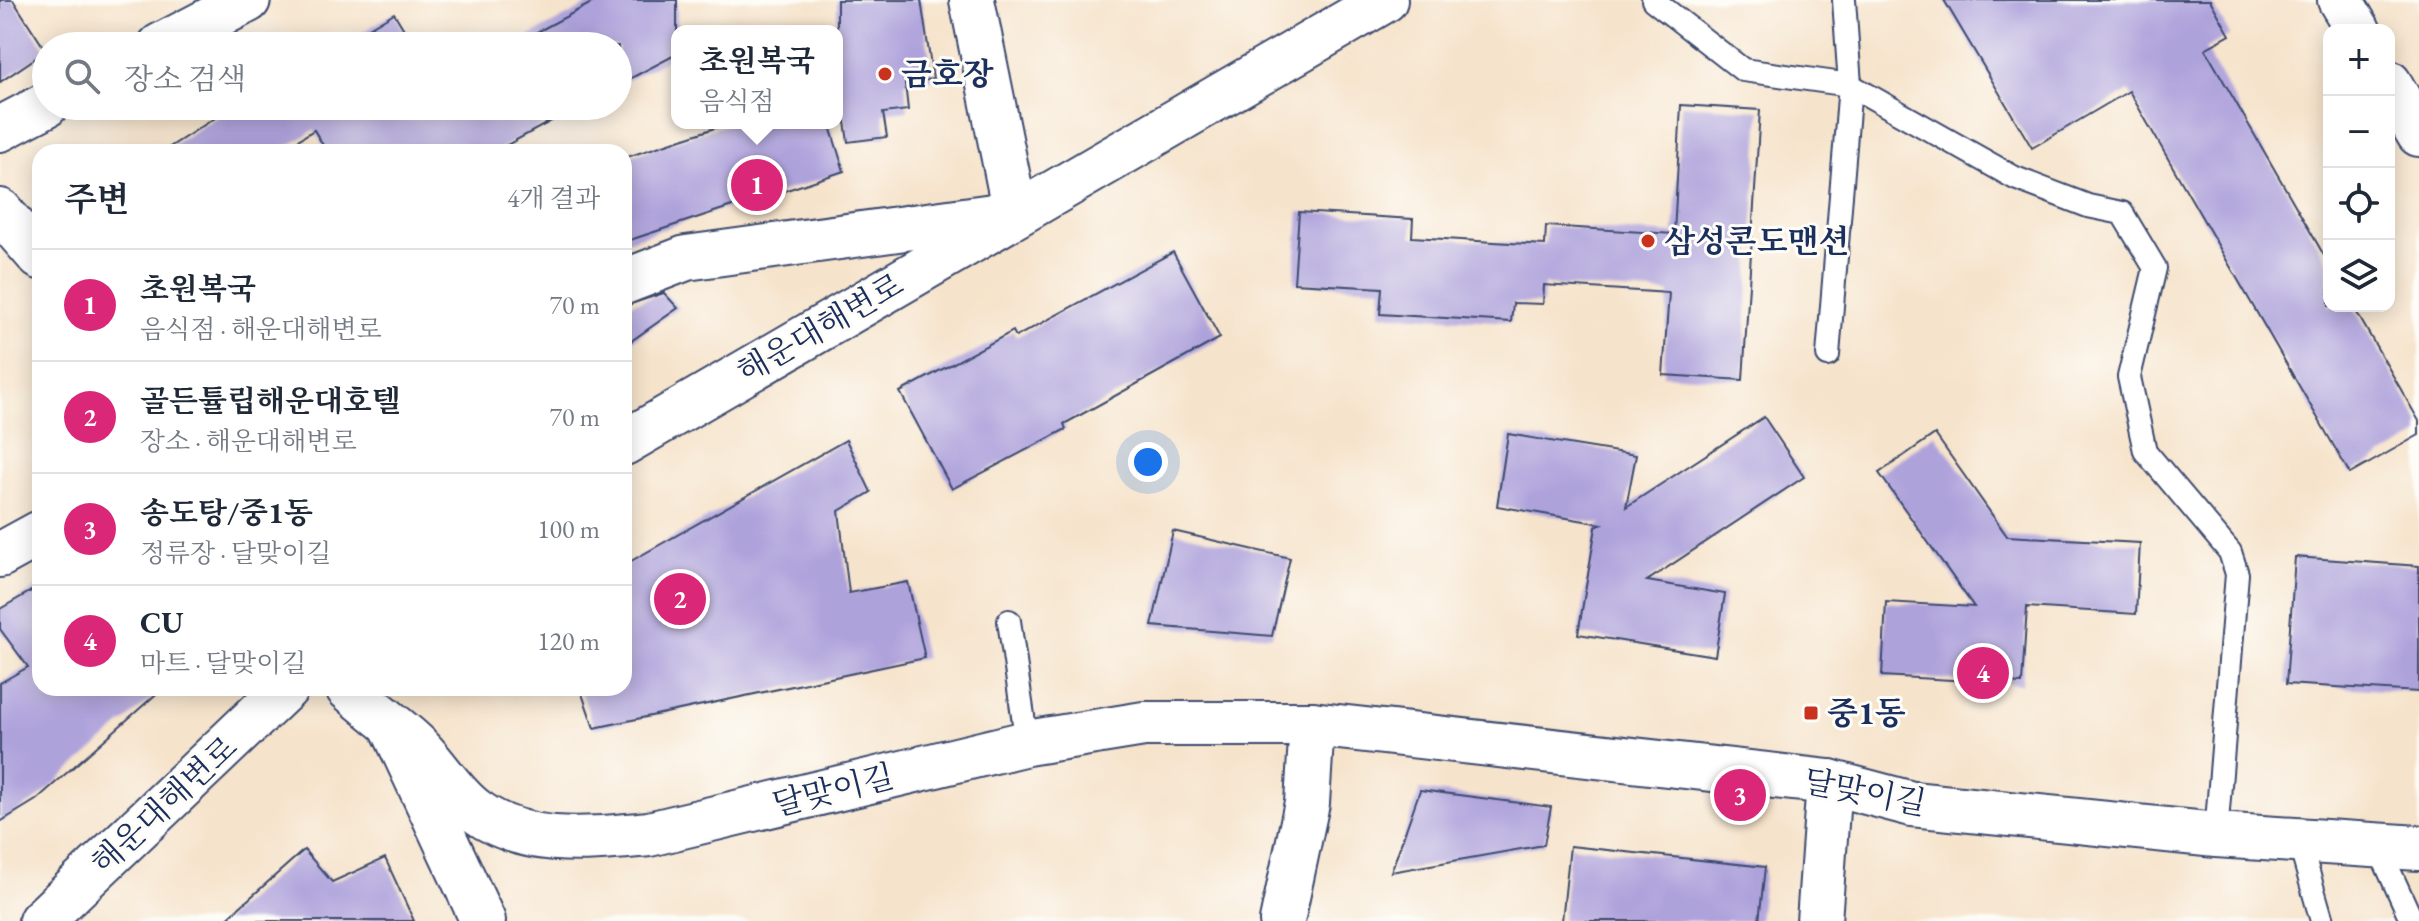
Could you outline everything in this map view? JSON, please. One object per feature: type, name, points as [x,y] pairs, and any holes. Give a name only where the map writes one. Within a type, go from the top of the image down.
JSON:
[{"type":"street","points":[[187,32],[248,0]]},
{"type":"street","points":[[972,0],[1015,213]]},
{"type":"street","name":"해운대해변로","points":[[632,438],[1385,0]]},
{"type":"street","points":[[2340,0],[2354,24]]},
{"type":"street","points":[[2395,93],[2419,134]]},
{"type":"street","points":[[0,129],[32,112]]},
{"type":"street","points":[[0,211],[32,248]]},
{"type":"street","name":"해운대해변로","points":[[632,279],[686,258],[1015,213]]},
{"type":"street","points":[[0,555],[32,537]]},
{"type":"street","name":"해운대해변로","points":[[41,921],[278,696]]},
{"type":"street","name":"달맞이길","points":[[357,696],[413,743],[475,811],[512,830],[545,838],[649,834],[1027,743],[1144,724],[1312,724],[1829,782],[1912,804],[2216,835],[2398,846]]},
{"type":"street","points":[[1282,921],[1307,803],[1312,724]]},
{"type":"street","name":"달맞이길","points":[[393,728],[483,921]]},
{"type":"street","points":[[1819,921],[1829,782]]},
{"type":"lane","points":[[1653,0],[1743,70],[1850,85],[2015,178],[2088,206],[2122,213],[2155,268],[2129,377],[2145,451],[2230,552],[2237,574],[2216,835]]},
{"type":"lane","points":[[1828,355],[1850,85],[1844,0]]},
{"type":"lane","points":[[1009,621],[1027,743]]},
{"type":"lane","points":[[2299,841],[2322,921]]},
{"type":"lane","points":[[2398,846],[2412,921]]},
{"type":"building","points":[[0,0],[13,0],[34,32],[32,60],[0,82]]},
{"type":"building","points":[[597,0],[677,0],[677,25],[671,25],[671,57],[632,78],[632,32],[537,32]]},
{"type":"building","name":"금호장","points":[[837,0],[921,0],[933,79],[905,83],[908,110],[883,113],[887,137],[848,142],[843,109],[843,25],[837,25]]},
{"type":"building","points":[[1944,0],[2210,0],[2230,35],[2205,49],[2323,254],[2323,312],[2356,312],[2419,421],[2419,435],[2350,474],[2129,91],[2032,148]]},
{"type":"building","points":[[394,13],[406,32],[362,32]]},
{"type":"building","name":"삼성콘도맨션","points":[[1681,105],[1760,110],[1743,380],[1663,375],[1669,293],[1544,285],[1543,304],[1513,303],[1511,322],[1380,314],[1382,288],[1294,283],[1299,212],[1413,219],[1412,237],[1545,245],[1546,226],[1674,234]]},
{"type":"building","points":[[212,120],[553,120],[509,144],[322,144],[314,130],[292,144],[175,144]]},
{"type":"building","points":[[712,129],[831,129],[844,171],[632,239],[632,155]]},
{"type":"building","points":[[1173,252],[1220,338],[1064,424],[1066,429],[952,489],[900,392],[1013,331],[1016,337]]},
{"type":"building","points":[[664,293],[678,308],[632,340],[632,303]]},
{"type":"building","points":[[1764,417],[1804,477],[1647,581],[1725,594],[1715,656],[1578,634],[1596,527],[1602,524],[1497,506],[1508,434],[1636,455],[1626,507]]},
{"type":"building","points":[[1935,434],[2007,536],[2140,543],[2136,614],[2027,607],[2022,684],[1882,676],[1886,602],[1974,607],[1879,473]]},
{"type":"building","points":[[846,440],[871,492],[839,511],[849,593],[908,582],[925,658],[594,728],[583,696],[632,696],[632,560]]},
{"type":"building","points":[[1173,531],[1290,558],[1272,636],[1152,626]]},
{"type":"building","points":[[2295,557],[2419,566],[2419,692],[2286,684]]},
{"type":"building","points":[[32,591],[32,696],[154,696],[36,800],[0,822],[0,683],[28,667],[0,629],[0,609]]},
{"type":"building","points":[[1420,790],[1551,807],[1544,845],[1391,872]]},
{"type":"building","points":[[1570,846],[1765,867],[1759,921],[1562,921]]},
{"type":"building","points":[[304,850],[332,882],[385,858],[414,921],[224,921]]},
{"type":"place","name":"금호장","points":[[885,74]]},
{"type":"place","name":"초원복국","points":[[757,185]]},
{"type":"place","name":"삼성콘도맨션","points":[[1648,241]]},
{"type":"place","name":"골든튤립해운대호텔","points":[[680,599]]},
{"type":"place","name":"CU","points":[[1983,673]]},
{"type":"place","name":"중1동","points":[[1811,713]]},
{"type":"place","name":"송도탕/중1동","points":[[1740,795]]}]
